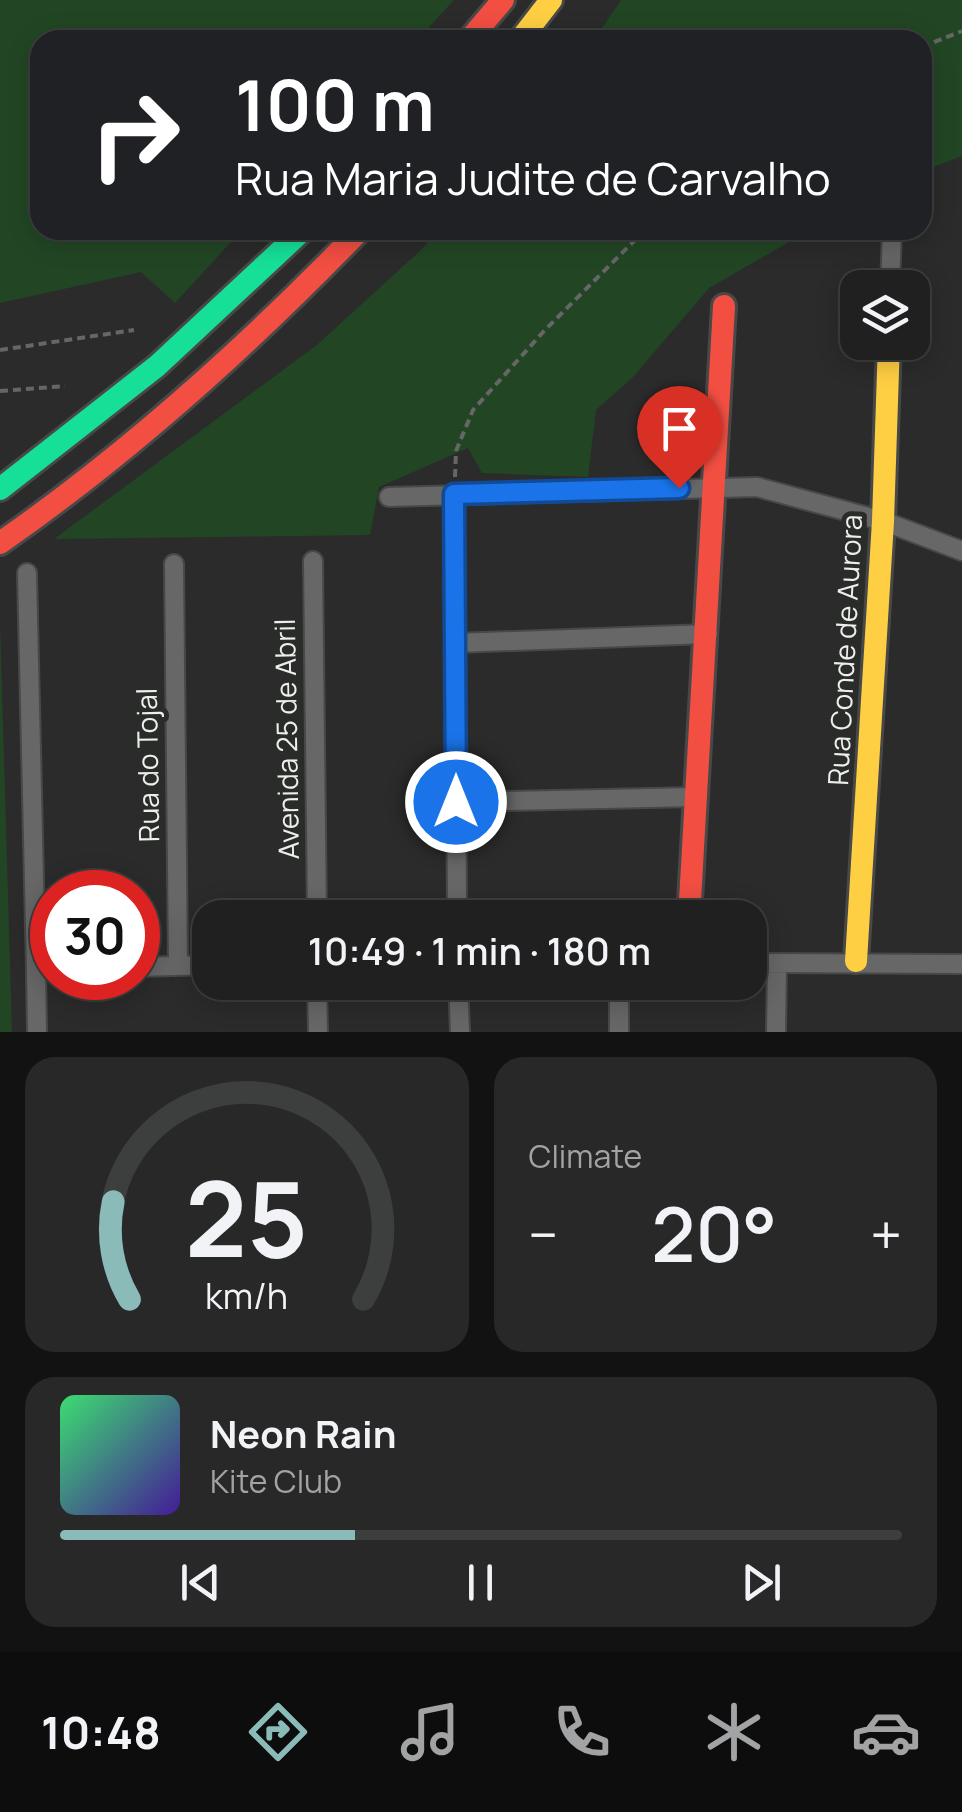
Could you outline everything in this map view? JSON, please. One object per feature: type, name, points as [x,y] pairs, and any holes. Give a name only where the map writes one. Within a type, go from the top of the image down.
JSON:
[{"type":"main road","points":[[477,30],[502,0]]},
{"type":"main road","points":[[528,30],[552,0]]},
{"type":"main road","points":[[0,489],[192,336],[293,240]]},
{"type":"main road","points":[[0,543],[94,475],[253,338],[350,240]]},
{"type":"main road","points":[[691,900],[724,306]]},
{"type":"main road","name":"Rua Conde de Aurora","points":[[856,961],[883,521],[888,360]]},
{"type":"street","points":[[891,270],[892,240]]},
{"type":"street","points":[[389,497],[757,487],[883,521],[962,551]]},
{"type":"street","points":[[454,494],[457,900]]},
{"type":"street","name":"Avenida 25 de Abril","points":[[313,560],[316,900]]},
{"type":"street","name":"Rua do Tojal","points":[[174,564],[178,966]]},
{"type":"street","points":[[27,573],[40,870]]},
{"type":"street","points":[[456,643],[708,634]]},
{"type":"street","points":[[456,802],[696,797]]},
{"type":"street","points":[[767,964],[856,961],[962,964]]},
{"type":"street","points":[[776,1032],[777,965]]},
{"type":"street","points":[[160,966],[192,966]]},
{"type":"street","points":[[37,1032],[41,1000]]},
{"type":"street","points":[[317,1000],[318,1032]]},
{"type":"street","points":[[459,1000],[460,1032]]},
{"type":"street","points":[[619,1000],[619,1032]]},
{"type":"path","points":[[932,43],[962,31]]},
{"type":"path","points":[[454,494],[456,451],[473,410],[635,240]]},
{"type":"path","points":[[0,350],[134,330]]},
{"type":"path","points":[[0,391],[65,386]]},
{"type":"green space","points":[[0,0],[454,0],[426,30],[30,30],[30,240],[233,240],[175,303],[141,272],[0,303]]},
{"type":"green space","points":[[621,0],[962,0],[962,156],[932,168],[932,30],[601,30]]},
{"type":"green space","points":[[430,240],[793,240],[709,288],[633,377],[596,410],[588,477],[482,473],[468,448],[379,487],[370,535],[54,539],[317,345]]},
{"type":"green space","points":[[0,622],[12,1032],[0,1032]]},
{"type":"traffic: fast","points":[[0,489],[157,366],[292,240]]},
{"type":"traffic: slow","points":[[528,30],[551,0]]},
{"type":"traffic: slow","points":[[856,961],[883,521],[888,360]]},
{"type":"traffic: jam","points":[[478,30],[503,0]]},
{"type":"traffic: jam","points":[[0,543],[143,434],[350,240]]},
{"type":"traffic: jam","points":[[690,900],[724,306]]},
{"type":"route","points":[[456,802],[454,494],[679,488]]}]
